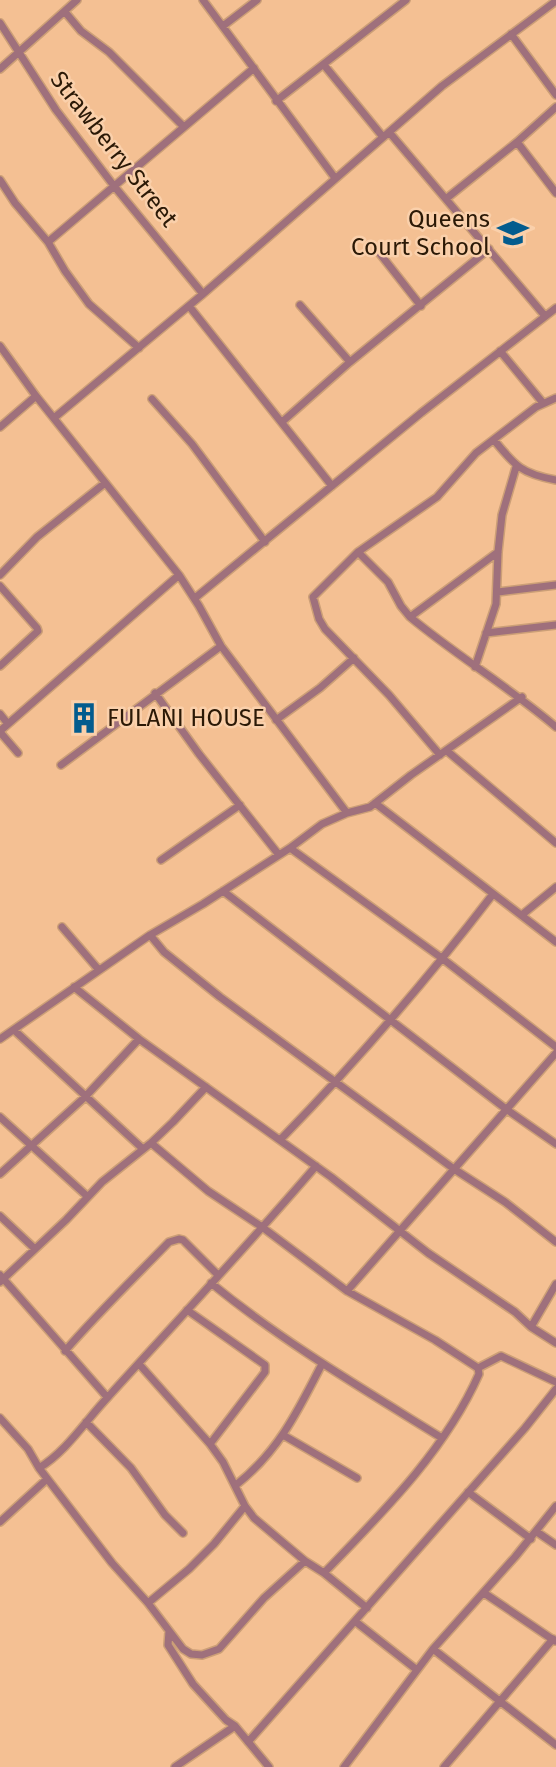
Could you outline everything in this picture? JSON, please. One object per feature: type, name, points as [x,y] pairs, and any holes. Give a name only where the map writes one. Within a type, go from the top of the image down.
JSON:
[{"type":"street","points":[[0,69],[77,0]]},
{"type":"street","points":[[203,0],[335,178]]},
{"type":"street","points":[[223,26],[257,0]]},
{"type":"street","points":[[276,100],[406,0]]},
{"type":"street","points":[[54,418],[189,306],[442,86],[556,1]]},
{"type":"street","points":[[65,12],[81,31],[109,52],[184,127]]},
{"type":"street","name":"Strawberry Street","points":[[0,23],[39,86],[114,186],[203,294]]},
{"type":"street","points":[[511,34],[556,95]]},
{"type":"street","points":[[324,65],[446,198],[545,316]]},
{"type":"street","points":[[48,242],[254,68]]},
{"type":"street","points":[[446,198],[517,142],[556,107]]},
{"type":"street","points":[[517,142],[556,193]]},
{"type":"street","points":[[0,180],[15,203],[48,242],[89,304],[139,348]]},
{"type":"street","points":[[282,422],[350,362],[489,249]]},
{"type":"street","points":[[377,250],[421,306]]},
{"type":"street","points":[[300,305],[350,362]]},
{"type":"street","points":[[189,306],[332,486]]},
{"type":"street","points":[[195,598],[556,308]]},
{"type":"street","points":[[500,351],[543,403]]},
{"type":"street","points":[[1,352],[179,575],[221,646],[347,813]]},
{"type":"street","points":[[0,427],[36,396]]},
{"type":"street","points":[[556,398],[543,403],[475,453],[437,497],[358,552],[313,597],[323,626],[444,753],[556,843]]},
{"type":"street","points":[[152,399],[192,444],[265,542]]},
{"type":"street","points":[[494,440],[516,467],[556,480]]},
{"type":"street","points":[[475,667],[498,592],[502,514],[516,467]]},
{"type":"street","points":[[0,575],[37,537],[105,483]]},
{"type":"street","points":[[358,552],[388,582],[410,617],[475,667],[522,697],[556,727]]},
{"type":"street","points":[[410,617],[498,552]]},
{"type":"street","points":[[18,753],[0,731],[109,633],[179,575]]},
{"type":"street","points":[[498,592],[556,585]]},
{"type":"street","points":[[0,586],[38,631],[0,666]]},
{"type":"street","points":[[486,633],[556,625]]},
{"type":"street","points":[[61,765],[221,646]]},
{"type":"street","points":[[275,720],[320,688],[354,658]]},
{"type":"street","points":[[155,693],[279,855]]},
{"type":"street","points":[[0,1039],[150,935],[290,848],[322,824],[347,813],[365,810],[522,697]]},
{"type":"street","points":[[0,714],[8,724]]},
{"type":"street","points":[[375,803],[523,914],[556,942]]},
{"type":"street","points":[[161,860],[240,805]]},
{"type":"street","points":[[290,848],[443,959],[556,1047]]},
{"type":"street","points":[[523,914],[556,887]]},
{"type":"street","points":[[223,891],[506,1109],[556,1144]]},
{"type":"street","points":[[281,1139],[443,959],[493,894]]},
{"type":"street","points":[[62,927],[98,970]]},
{"type":"street","points":[[150,935],[178,964],[556,1242]]},
{"type":"street","points":[[74,987],[139,1039],[281,1139],[400,1232],[556,1343]]},
{"type":"street","points":[[14,1030],[143,1149]]},
{"type":"street","points":[[0,1174],[85,1097],[139,1039]]},
{"type":"street","points":[[347,1291],[556,1053]]},
{"type":"street","points":[[107,1397],[1,1279],[102,1182],[151,1143],[206,1087]]},
{"type":"street","points":[[0,1117],[88,1197]]},
{"type":"street","points":[[151,1143],[208,1191],[262,1227],[347,1291],[435,1340],[478,1368]]},
{"type":"street","points":[[39,1468],[57,1458],[67,1442],[316,1166]]},
{"type":"street","points":[[0,1216],[35,1249]]},
{"type":"street","points":[[65,1351],[110,1300],[127,1287],[169,1242],[179,1239],[183,1241],[219,1275]]},
{"type":"street","points":[[211,1283],[248,1313],[322,1364],[442,1438]]},
{"type":"street","points":[[531,1327],[556,1284]]},
{"type":"street","points":[[187,1310],[265,1365],[265,1373],[210,1444]]},
{"type":"street","points":[[478,1368],[501,1356],[556,1382]]},
{"type":"street","points":[[139,1364],[210,1444],[236,1485],[244,1506],[254,1518],[304,1561],[324,1573],[367,1608]]},
{"type":"street","points":[[236,1485],[265,1460],[283,1435],[322,1364]]},
{"type":"street","points":[[324,1573],[368,1528],[423,1464],[475,1383],[478,1368]]},
{"type":"street","points":[[248,1742],[356,1622],[556,1389]]},
{"type":"street","points":[[0,1418],[28,1449],[47,1479],[111,1563],[148,1603],[183,1649],[191,1654],[202,1655],[219,1649],[264,1598],[304,1561]]},
{"type":"street","points":[[86,1422],[131,1468],[165,1516],[184,1533]]},
{"type":"street","points":[[283,1435],[357,1478]]},
{"type":"street","points":[[0,1522],[47,1479]]},
{"type":"street","points":[[468,1492],[531,1539]]},
{"type":"street","points":[[148,1603],[214,1544],[244,1506]]},
{"type":"street","points":[[344,1767],[433,1649],[531,1539],[556,1506]]},
{"type":"street","points":[[537,1532],[556,1545]]},
{"type":"street","points":[[458,1767],[447,1764],[554,1640],[484,1593]]},
{"type":"street","points":[[356,1622],[417,1670]]},
{"type":"street","points":[[169,1630],[168,1645],[193,1684],[269,1767]]},
{"type":"street","points":[[433,1649],[556,1745]]},
{"type":"street","points":[[175,1767],[234,1726]]},
{"type":"place","name":"Queens Court School","points":[[513,233]]},
{"type":"place","name":"FULANI HOUSE","points":[[84,718]]}]
